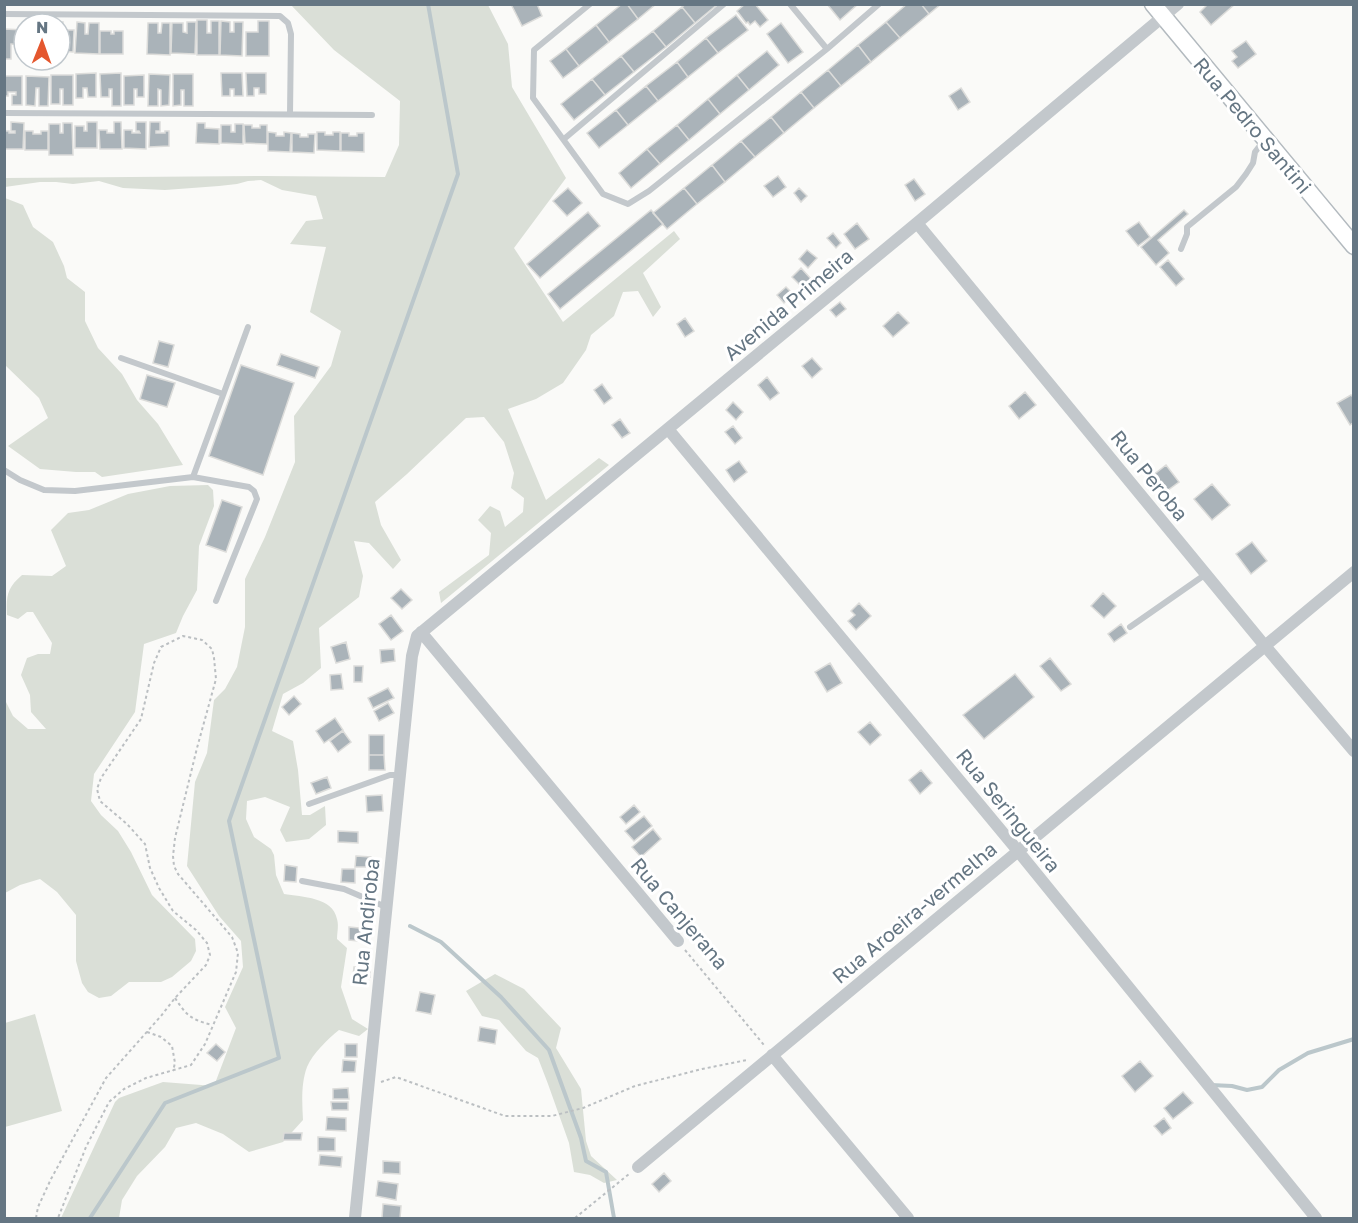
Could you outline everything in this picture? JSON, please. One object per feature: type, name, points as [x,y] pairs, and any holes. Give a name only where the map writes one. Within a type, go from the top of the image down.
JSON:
[{"type":"street","name":"Avenida Primeira","points":[[421,632],[917,223],[1158,11],[1178,4]]},
{"type":"street","name":"Rua Pedro Santini","points":[[1158,11],[1353,246]]},
{"type":"street","name":"Rua Peroba","points":[[917,223],[1353,751]]},
{"type":"street","name":"Rua Seringueira","points":[[668,429],[1018,851],[1316,1218]]},
{"type":"street","name":"Rua Aroeira-vermelha","points":[[638,1167],[1353,572]]},
{"type":"street","name":"Rua Andiroba","points":[[355,1218],[412,656],[417,636],[421,632]]},
{"type":"street","name":"Rua Canjerana","points":[[421,632],[678,941]]},
{"type":"street","points":[[772,1055],[908,1218]]},
{"type":"lane","points":[[590,4],[534,50],[533,98],[603,194],[628,204],[649,191],[827,49],[879,4]]},
{"type":"lane","points":[[564,139],[724,4]]},
{"type":"lane","points":[[790,4],[827,49]]},
{"type":"lane","points":[[4,14],[280,16],[288,23],[291,34],[290,114]]},
{"type":"lane","points":[[4,112],[372,115]]},
{"type":"lane","points":[[1181,249],[1187,234],[1186,227],[1236,187],[1253,163],[1255,152],[1265,139]]},
{"type":"lane","points":[[193,477],[248,327]]},
{"type":"lane","points":[[121,358],[224,394]]},
{"type":"lane","points":[[4,470],[44,490],[75,491],[193,477],[249,487],[254,491],[257,499],[216,601]]},
{"type":"lane","points":[[1130,627],[1206,574]]},
{"type":"lane","points":[[309,804],[390,775],[400,775]]},
{"type":"lane","points":[[302,880],[344,889],[387,907]]},
{"type":"path","points":[[36,1218],[38,1207],[51,1179],[106,1078],[206,965],[210,955],[207,943],[196,930],[173,911],[159,888],[150,868],[146,844],[100,801],[97,789],[101,778],[141,719],[154,663],[161,647],[183,636],[202,640],[212,649],[216,679],[175,838],[174,866],[178,874],[232,937],[238,953],[236,972],[205,1044],[191,1065],[147,1078],[124,1089],[109,1101],[86,1148],[57,1218]]},
{"type":"path","name":"Rua Canjerana","points":[[678,941],[772,1055]]},
{"type":"path","points":[[175,998],[186,1014],[197,1021],[213,1025]]},
{"type":"path","points":[[147,1032],[161,1037],[172,1046],[175,1063],[173,1071]]},
{"type":"path","points":[[368,1086],[396,1077],[505,1116],[552,1116],[583,1108],[635,1086],[749,1060]]},
{"type":"path","points":[[575,1218],[638,1167]]},
{"type":"shaded area","points":[[291,5],[488,5],[508,44],[512,87],[566,178],[514,248],[563,322],[674,231],[680,239],[643,273],[661,307],[653,317],[638,291],[623,292],[614,316],[591,335],[586,350],[563,383],[536,399],[508,409],[546,500],[599,458],[609,465],[441,603],[439,592],[489,555],[491,533],[478,520],[490,506],[500,511],[505,527],[523,512],[524,498],[511,488],[514,473],[504,442],[484,417],[466,418],[375,502],[381,525],[401,560],[393,569],[369,543],[354,541],[363,576],[359,597],[319,628],[321,668],[303,683],[283,694],[272,731],[293,741],[302,815],[310,815],[325,806],[326,825],[309,839],[286,842],[280,830],[290,807],[265,797],[247,801],[246,819],[254,837],[271,849],[274,855],[276,875],[284,894],[316,899],[330,906],[334,912],[338,924],[337,939],[347,948],[341,987],[352,1019],[368,1029],[359,1036],[339,1030],[313,1057],[307,1067],[304,1080],[303,1120],[283,1142],[249,1152],[223,1134],[196,1123],[176,1128],[165,1147],[137,1176],[122,1200],[119,1218],[61,1218],[115,1102],[119,1098],[163,1082],[214,1086],[236,1028],[225,1007],[243,967],[241,941],[219,916],[187,866],[195,782],[207,753],[214,700],[225,689],[237,667],[245,627],[245,579],[265,537],[295,462],[294,416],[331,366],[341,331],[310,312],[326,247],[290,244],[306,221],[323,219],[316,196],[282,190],[261,180],[165,190],[123,188],[99,181],[73,184],[40,182],[5,187],[5,178],[385,177],[399,145],[400,101],[334,50]]},
{"type":"shaded area","points":[[5,198],[23,205],[33,227],[53,242],[67,278],[85,292],[85,321],[98,348],[122,374],[137,400],[158,424],[183,465],[102,477],[95,472],[40,469],[8,446],[48,418],[39,398],[5,365]]},
{"type":"shaded area","points":[[208,485],[213,490],[214,506],[199,546],[197,590],[176,633],[144,644],[135,712],[94,774],[91,801],[101,815],[118,831],[152,895],[195,939],[196,951],[191,961],[172,977],[161,982],[129,982],[111,996],[99,998],[88,992],[82,983],[76,961],[76,915],[57,892],[40,879],[20,885],[5,893],[5,700],[13,716],[28,729],[46,729],[31,712],[30,695],[21,675],[27,658],[38,654],[50,654],[52,643],[33,612],[27,612],[18,619],[7,615],[7,597],[10,588],[22,575],[52,576],[66,566],[51,530],[68,513],[89,510],[128,494],[170,486]]},
{"type":"shaded area","points":[[495,974],[524,989],[561,1028],[556,1048],[581,1089],[586,1141],[591,1156],[617,1180],[604,1183],[590,1175],[574,1172],[569,1143],[538,1058],[526,1051],[499,1020],[482,1016],[466,991]]},
{"type":"shaded area","points":[[35,1014],[62,1111],[5,1127],[5,1023]]},
{"type":"building","points":[[511,4],[537,4],[542,16],[522,26]]},
{"type":"building","points":[[622,4],[627,4],[638,19],[609,42],[596,25]]},
{"type":"building","points":[[627,4],[656,4],[638,19]]},
{"type":"building","points":[[686,4],[718,4],[695,23],[682,7]]},
{"type":"building","points":[[745,4],[755,4],[768,20],[760,27],[755,21],[750,25],[746,23],[737,11]]},
{"type":"building","points":[[827,4],[858,4],[840,20]]},
{"type":"building","points":[[907,4],[921,4],[929,14],[900,38],[886,22]]},
{"type":"building","points":[[921,4],[941,4],[929,14]]},
{"type":"building","points":[[1208,4],[1235,4],[1211,25],[1200,12]]},
{"type":"building","points":[[682,7],[695,23],[666,47],[653,31]]},
{"type":"building","points":[[736,15],[748,30],[718,53],[706,38]]},
{"type":"building","points":[[197,20],[207,20],[207,33],[211,33],[211,21],[219,21],[219,55],[197,55]]},
{"type":"building","points":[[221,21],[230,22],[230,32],[234,32],[234,22],[243,22],[242,56],[220,55]]},
{"type":"building","points":[[258,21],[269,21],[269,56],[246,56],[246,32],[258,32]]},
{"type":"building","points":[[77,22],[85,23],[85,34],[88,34],[89,23],[99,23],[99,54],[75,53]]},
{"type":"building","points":[[187,22],[196,22],[195,54],[171,53],[172,23],[183,23],[183,32],[187,33]]},
{"type":"building","points":[[886,22],[900,38],[871,62],[858,45]]},
{"type":"building","points":[[148,23],[158,23],[158,33],[161,33],[162,23],[170,23],[170,55],[147,54]]},
{"type":"building","points":[[781,23],[803,52],[788,63],[767,34]]},
{"type":"building","points":[[596,25],[609,42],[579,66],[566,49]]},
{"type":"building","points":[[4,29],[12,29],[11,59],[4,59]]},
{"type":"building","points":[[72,30],[74,30],[73,52]]},
{"type":"building","points":[[100,31],[111,31],[111,34],[114,34],[114,31],[123,31],[123,54],[100,54]]},
{"type":"building","points":[[653,31],[666,47],[634,72],[621,56]]},
{"type":"building","points":[[706,38],[718,53],[688,77],[677,62]]},
{"type":"building","points":[[1246,41],[1256,54],[1238,68],[1232,61],[1237,57],[1232,51]]},
{"type":"building","points":[[858,45],[871,62],[841,86],[828,70]]},
{"type":"building","points":[[566,49],[579,66],[563,78],[550,61]]},
{"type":"building","points":[[767,51],[779,65],[749,90],[737,75]]},
{"type":"building","points":[[621,56],[634,72],[605,95],[592,79]]},
{"type":"building","points":[[677,62],[688,77],[658,101],[646,86]]},
{"type":"building","points":[[828,70],[841,86],[814,108],[801,92]]},
{"type":"building","points":[[96,73],[96,97],[88,97],[87,88],[83,88],[83,98],[76,98],[76,74]]},
{"type":"building","points":[[121,73],[121,106],[112,106],[112,89],[109,89],[109,97],[101,97],[100,74]]},
{"type":"building","points":[[221,73],[242,73],[243,96],[234,96],[234,89],[230,89],[230,96],[222,96]]},
{"type":"building","points":[[246,73],[266,73],[266,94],[259,94],[259,88],[254,88],[254,96],[247,96]]},
{"type":"building","points":[[149,74],[170,75],[169,105],[161,106],[161,90],[158,89],[158,106],[148,106]]},
{"type":"building","points":[[173,74],[193,74],[193,106],[184,106],[184,90],[181,90],[181,105],[173,106]]},
{"type":"building","points":[[51,75],[73,75],[73,105],[63,105],[63,89],[60,89],[60,104],[51,104]]},
{"type":"building","points":[[144,75],[144,97],[137,97],[137,89],[134,89],[134,105],[124,105],[124,76]]},
{"type":"building","points":[[737,75],[749,90],[720,114],[708,99]]},
{"type":"building","points":[[4,76],[22,76],[22,105],[12,105],[12,95],[16,95],[16,92],[8,92],[8,96],[4,96]]},
{"type":"building","points":[[26,76],[49,77],[48,106],[39,106],[39,88],[36,88],[35,106],[26,105]]},
{"type":"building","points":[[592,79],[605,95],[574,120],[561,104]]},
{"type":"building","points":[[646,86],[658,101],[628,125],[616,110]]},
{"type":"building","points":[[961,88],[970,102],[958,110],[949,96]]},
{"type":"building","points":[[801,92],[814,108],[784,133],[771,117]]},
{"type":"building","points":[[708,99],[720,114],[689,140],[677,125]]},
{"type":"building","points":[[616,110],[628,125],[599,148],[587,133]]},
{"type":"building","points":[[771,117],[784,133],[755,157],[741,141]]},
{"type":"building","points":[[11,122],[24,123],[23,149],[4,149],[4,131],[15,133],[11,131]]},
{"type":"building","points":[[87,122],[97,122],[97,148],[75,148],[75,126],[84,126],[84,131],[87,131]]},
{"type":"building","points":[[114,122],[121,122],[122,149],[100,149],[99,130],[114,133]]},
{"type":"building","points":[[136,122],[146,122],[146,149],[124,148],[124,130],[140,133],[136,131]]},
{"type":"building","points":[[150,122],[160,122],[160,131],[156,133],[169,131],[169,146],[149,147]]},
{"type":"building","points":[[63,123],[72,123],[73,155],[49,155],[49,124],[60,124],[60,133],[63,133]]},
{"type":"building","points":[[197,123],[205,123],[205,128],[219,129],[219,144],[196,143]]},
{"type":"building","points":[[235,124],[243,124],[243,144],[221,143],[221,125],[231,125],[231,132],[235,132]]},
{"type":"building","points":[[244,125],[260,128],[260,125],[267,125],[267,144],[245,143]]},
{"type":"building","points":[[677,125],[689,140],[660,164],[647,149]]},
{"type":"building","points":[[25,131],[41,134],[41,131],[48,131],[48,150],[25,150]]},
{"type":"building","points":[[268,132],[276,133],[276,136],[284,136],[284,132],[291,133],[290,152],[268,151]]},
{"type":"building","points":[[317,132],[333,135],[333,132],[340,132],[340,151],[317,150]]},
{"type":"building","points":[[292,133],[300,134],[300,137],[315,134],[314,153],[292,152]]},
{"type":"building","points":[[341,133],[357,136],[357,133],[364,133],[364,152],[341,151]]},
{"type":"building","points":[[741,141],[755,157],[725,182],[712,165]]},
{"type":"building","points":[[647,149],[660,164],[631,188],[619,173]]},
{"type":"building","points":[[712,165],[725,182],[697,204],[684,188]]},
{"type":"building","points":[[778,176],[786,187],[773,197],[764,186]]},
{"type":"building","points":[[914,179],[925,194],[915,201],[905,185]]},
{"type":"building","points":[[568,188],[582,203],[567,216],[553,201]]},
{"type":"building","points":[[684,188],[697,204],[667,229],[653,213]]},
{"type":"building","points":[[799,188],[807,196],[801,202],[794,193]]},
{"type":"building","points":[[651,210],[663,224],[560,309],[548,294]]},
{"type":"building","points":[[1184,210],[1188,214],[1158,240],[1169,253],[1156,265],[1141,247]]},
{"type":"building","points":[[588,212],[600,226],[540,278],[527,264]]},
{"type":"building","points":[[1139,222],[1150,237],[1138,246],[1126,231]]},
{"type":"building","points":[[857,223],[869,239],[855,249],[844,234]]},
{"type":"building","points":[[833,233],[841,243],[836,248],[827,238]]},
{"type":"building","points":[[807,250],[817,258],[808,268],[799,259]]},
{"type":"building","points":[[1168,260],[1184,279],[1176,286],[1160,267]]},
{"type":"building","points":[[801,268],[812,280],[803,288],[792,277]]},
{"type":"building","points":[[786,287],[793,294],[784,303],[777,295]]},
{"type":"building","points":[[840,302],[846,309],[836,317],[830,310]]},
{"type":"building","points":[[898,312],[909,323],[893,337],[883,326]]},
{"type":"building","points":[[685,318],[694,331],[685,337],[677,324]]},
{"type":"building","points":[[159,341],[174,345],[168,367],[153,363]]},
{"type":"building","points":[[281,354],[319,367],[315,378],[277,365]]},
{"type":"building","points":[[812,358],[822,369],[812,378],[802,366]]},
{"type":"building","points":[[241,365],[294,383],[263,475],[209,456]]},
{"type":"building","points":[[147,375],[175,383],[167,407],[140,399]]},
{"type":"building","points":[[767,377],[779,393],[770,400],[758,385]]},
{"type":"building","points":[[602,384],[612,398],[604,404],[594,390]]},
{"type":"building","points":[[1025,392],[1036,405],[1019,419],[1009,406]]},
{"type":"building","points":[[1351,395],[1354,398],[1354,422],[1350,425],[1337,403]]},
{"type":"building","points":[[733,402],[743,412],[736,420],[726,410]]},
{"type":"building","points":[[620,419],[630,433],[622,438],[612,425]]},
{"type":"building","points":[[733,426],[742,438],[735,444],[725,432]]},
{"type":"building","points":[[739,461],[747,472],[734,482],[726,470]]},
{"type":"building","points":[[1166,465],[1179,482],[1164,493],[1152,476]]},
{"type":"building","points":[[1212,484],[1230,505],[1212,520],[1194,499]]},
{"type":"building","points":[[222,500],[242,507],[226,552],[206,545]]},
{"type":"building","points":[[1252,542],[1267,561],[1251,574],[1236,554]]},
{"type":"building","points":[[401,589],[412,600],[402,609],[391,598]]},
{"type":"building","points":[[1103,593],[1116,606],[1104,618],[1091,606]]},
{"type":"building","points":[[859,603],[871,616],[856,630],[848,621],[855,615],[851,611]]},
{"type":"building","points":[[391,615],[403,631],[391,640],[379,624]]},
{"type":"building","points":[[1121,624],[1127,633],[1114,642],[1108,634]]},
{"type":"building","points":[[346,642],[350,659],[336,663],[331,647]]},
{"type":"building","points":[[394,649],[395,661],[381,663],[380,650]]},
{"type":"building","points":[[1050,658],[1071,684],[1061,691],[1040,666]]},
{"type":"building","points":[[830,663],[842,683],[827,692],[815,672]]},
{"type":"building","points":[[354,666],[363,666],[362,682],[354,682]]},
{"type":"building","points":[[341,674],[343,689],[331,690],[330,675]]},
{"type":"building","points":[[1015,674],[1034,697],[984,739],[963,715]]},
{"type":"building","points":[[388,688],[394,698],[373,708],[368,698]]},
{"type":"building","points":[[294,696],[301,704],[289,715],[282,707]]},
{"type":"building","points":[[388,703],[394,713],[379,721],[374,711]]},
{"type":"building","points":[[335,718],[343,730],[324,743],[316,731]]},
{"type":"building","points":[[870,722],[881,735],[870,745],[858,732]]},
{"type":"building","points":[[343,731],[351,742],[338,752],[330,741]]},
{"type":"building","points":[[369,735],[384,735],[384,755],[369,755]]},
{"type":"building","points":[[369,755],[384,755],[385,770],[369,770]]},
{"type":"building","points":[[921,770],[932,783],[920,794],[909,780]]},
{"type":"building","points":[[327,777],[331,788],[316,794],[311,783]]},
{"type":"building","points":[[382,795],[383,811],[367,812],[366,796]]},
{"type":"building","points":[[634,805],[640,812],[626,824],[620,817]]},
{"type":"building","points":[[644,816],[652,826],[634,841],[625,831]]},
{"type":"building","points":[[653,829],[661,839],[641,857],[632,847]]},
{"type":"building","points":[[338,831],[358,832],[358,843],[338,842]]},
{"type":"building","points":[[356,856],[371,857],[371,867],[355,867]]},
{"type":"building","points":[[285,865],[297,867],[296,882],[284,881]]},
{"type":"building","points":[[342,869],[355,869],[355,883],[341,882]]},
{"type":"building","points":[[349,927],[369,929],[368,942],[349,940]]},
{"type":"building","points":[[354,967],[370,968],[370,977],[353,977]]},
{"type":"building","points":[[420,992],[435,995],[431,1014],[416,1011]]},
{"type":"building","points":[[480,1027],[497,1030],[495,1044],[478,1041]]},
{"type":"building","points":[[216,1044],[225,1052],[217,1061],[207,1053]]},
{"type":"building","points":[[345,1044],[357,1044],[357,1057],[345,1057]]},
{"type":"building","points":[[343,1060],[356,1061],[355,1072],[342,1072]]},
{"type":"building","points":[[1140,1061],[1153,1076],[1135,1092],[1122,1076]]},
{"type":"building","points":[[348,1088],[349,1099],[333,1099],[333,1089]]},
{"type":"building","points":[[1183,1092],[1193,1103],[1173,1119],[1164,1108]]},
{"type":"building","points":[[331,1102],[348,1102],[348,1110],[332,1110]]},
{"type":"building","points":[[327,1117],[346,1118],[346,1131],[326,1130]]},
{"type":"building","points":[[1164,1118],[1171,1128],[1162,1135],[1154,1126]]},
{"type":"building","points":[[284,1133],[302,1133],[301,1140],[283,1140]]},
{"type":"building","points":[[318,1137],[335,1138],[335,1151],[318,1151]]},
{"type":"building","points":[[320,1155],[342,1157],[341,1167],[319,1165]]},
{"type":"building","points":[[383,1161],[400,1162],[400,1174],[383,1173]]},
{"type":"building","points":[[664,1173],[671,1181],[659,1192],[652,1184]]},
{"type":"building","points":[[378,1181],[398,1184],[396,1200],[376,1196]]},
{"type":"building","points":[[383,1204],[401,1206],[400,1218],[382,1218]]},
{"type":"waterway","points":[[90,1218],[165,1103],[279,1058],[229,821],[458,174],[428,4]]},
{"type":"waterway","points":[[410,926],[441,942],[501,997],[549,1050],[581,1138],[586,1161],[606,1172],[614,1218]]},
{"type":"waterway","points":[[1211,1085],[1232,1086],[1247,1090],[1262,1087],[1279,1070],[1308,1053],[1354,1039]]}]
